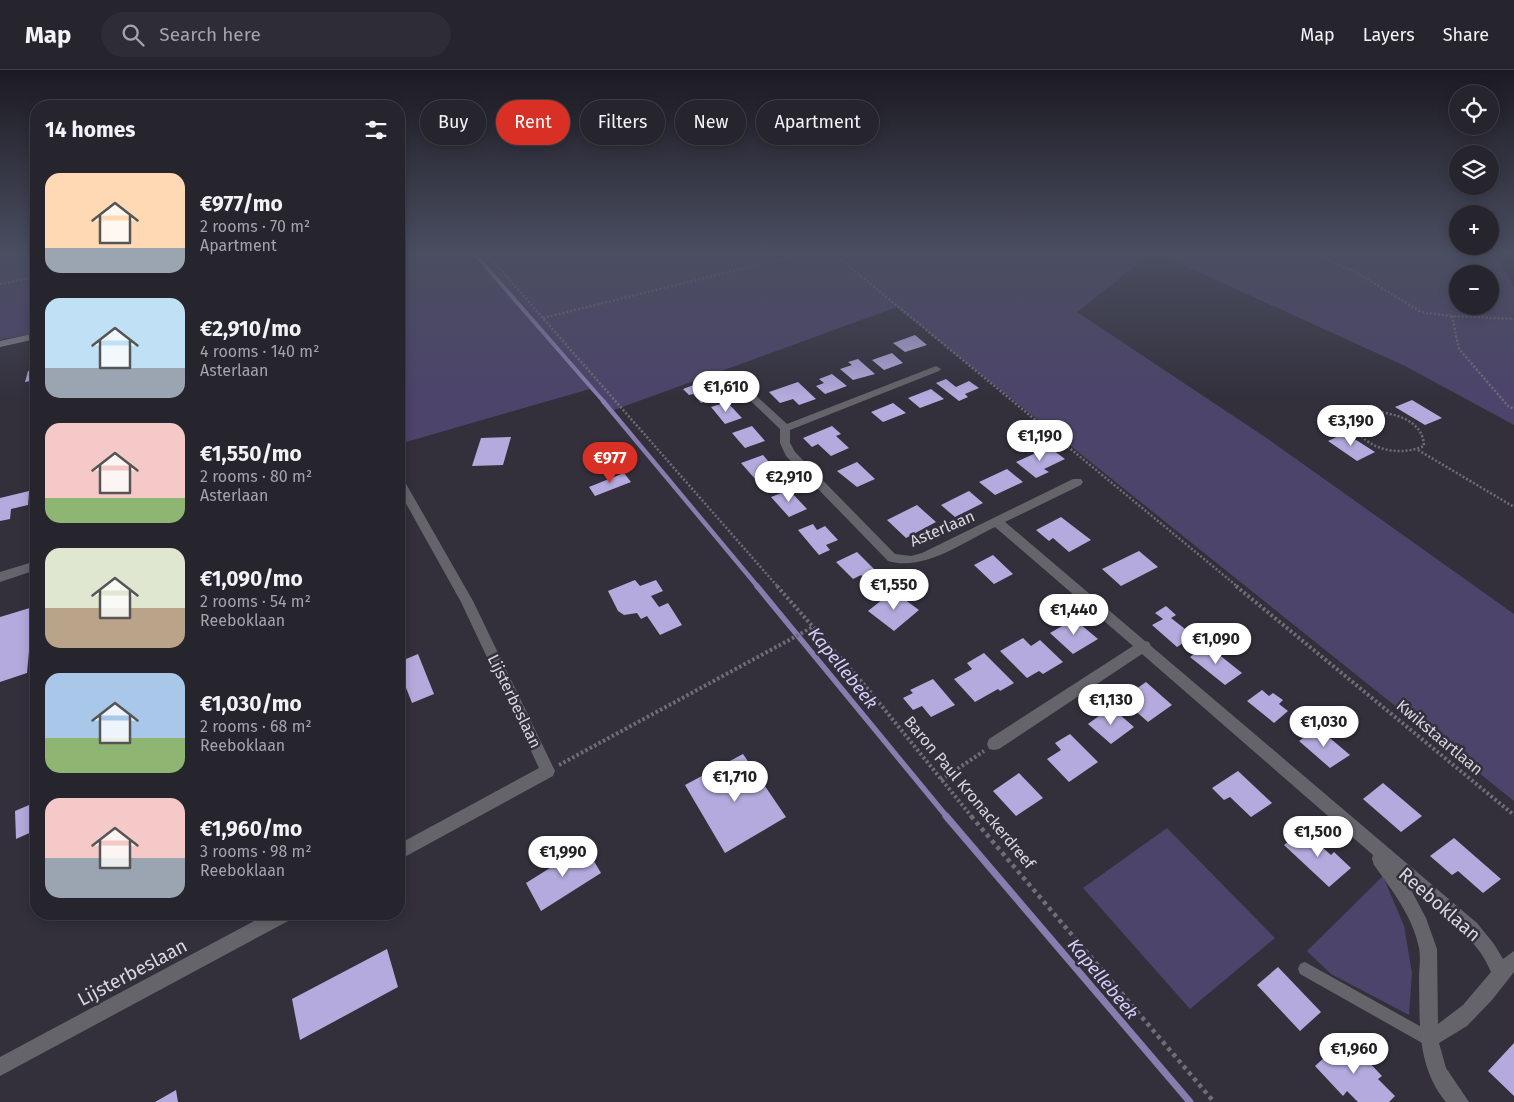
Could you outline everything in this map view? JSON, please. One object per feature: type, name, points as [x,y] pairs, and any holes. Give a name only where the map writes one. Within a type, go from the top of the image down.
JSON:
[{"type":"main road","points":[[0,344],[30,337]]},
{"type":"street","points":[[735,381],[785,428],[936,369]]},
{"type":"street","name":"Asterlaan","points":[[785,428],[784,443],[790,454],[892,558],[910,560],[926,556],[1077,482]]},
{"type":"street","name":"Lijsterbeslaan","points":[[405,492],[467,601],[548,771]]},
{"type":"street","name":"Reeboklaan","points":[[997,522],[1144,646],[1368,843],[1471,929],[1487,946],[1495,959],[1500,974]]},
{"type":"street","points":[[0,577],[30,567]]},
{"type":"street","points":[[994,744],[1144,646]]},
{"type":"street","points":[[405,849],[548,771]]},
{"type":"street","name":"Reeboklaan","points":[[1368,843],[1411,902],[1428,950],[1429,1039],[1431,1055],[1438,1075],[1459,1102]]},
{"type":"street","name":"Lijsterbeslaan","points":[[0,1067],[273,920]]},
{"type":"street","points":[[1429,1039],[1447,1030],[1477,1005],[1500,974],[1514,960]]},
{"type":"lane","points":[[1305,969],[1429,1039]]},
{"type":"path","name":"Baron Paul Kronackerdreef","points":[[528,301],[868,688],[942,780],[1214,1102]]},
{"type":"path","points":[[543,318],[611,301]]},
{"type":"path","name":"Kwikstaartlaan","points":[[891,301],[1514,815]]},
{"type":"path","points":[[1405,301],[1421,312],[1452,316],[1514,318]]},
{"type":"path","points":[[1452,316],[1459,348],[1508,406],[1514,408]]},
{"type":"path","points":[[1418,450],[1424,446],[1425,440],[1422,433],[1405,420],[1393,415],[1370,411],[1354,416],[1352,421],[1357,434],[1375,446],[1399,452],[1418,450],[1514,507]]},
{"type":"path","points":[[548,771],[813,627]]},
{"type":"path","points":[[942,780],[994,744]]},
{"type":"shaded area","points":[[0,301],[30,301],[30,334],[0,340]]},
{"type":"shaded area","points":[[405,301],[1091,301],[1077,312],[1268,439],[1514,614],[1514,801],[897,307],[614,410],[590,389],[405,442]]},
{"type":"shaded area","points":[[1263,301],[1449,301],[1449,315],[1499,315],[1499,301],[1514,301],[1514,425],[1405,366]]},
{"type":"shaded area","points":[[1167,828],[1275,938],[1190,1009],[1083,888]]},
{"type":"shaded area","points":[[1383,876],[1404,926],[1412,973],[1409,1015],[1331,974],[1307,951]]},
{"type":"building","points":[[915,335],[927,345],[905,352],[893,343]]},
{"type":"building","points":[[892,353],[903,363],[884,370],[872,360]]},
{"type":"building","points":[[858,359],[875,374],[853,380],[840,369],[852,365],[848,362]]},
{"type":"building","points":[[30,370],[30,381],[25,382],[28,371]]},
{"type":"building","points":[[832,374],[847,386],[825,394],[816,386],[824,383],[819,379]]},
{"type":"building","points":[[946,379],[956,387],[969,381],[979,388],[965,394],[968,397],[959,401],[936,383]]},
{"type":"building","points":[[707,380],[712,386],[709,387],[719,397],[701,403],[693,394],[689,395],[683,389]]},
{"type":"building","points":[[798,382],[816,399],[799,405],[793,399],[780,403],[769,392]]},
{"type":"building","points":[[931,389],[944,399],[920,408],[908,398]]},
{"type":"building","points":[[1412,400],[1442,418],[1425,425],[1395,407]]},
{"type":"building","points":[[727,402],[742,418],[725,424],[711,407]]},
{"type":"building","points":[[893,403],[906,413],[883,422],[871,412]]},
{"type":"building","points":[[752,426],[765,441],[745,448],[732,433]]},
{"type":"building","points":[[832,426],[841,434],[836,436],[849,448],[831,456],[818,444],[812,447],[803,438]]},
{"type":"building","points":[[1345,433],[1375,452],[1357,461],[1328,441]]},
{"type":"building","points":[[511,437],[503,465],[472,466],[481,438]]},
{"type":"building","points":[[1049,447],[1065,459],[1044,469],[1049,472],[1036,478],[1016,462]]},
{"type":"building","points":[[763,455],[780,475],[764,482],[761,478],[756,480],[741,463]]},
{"type":"building","points":[[857,462],[875,479],[857,487],[837,471]]},
{"type":"building","points":[[1007,469],[1023,482],[995,495],[979,482]]},
{"type":"building","points":[[624,473],[631,482],[595,496],[589,487]]},
{"type":"building","points":[[789,490],[807,509],[789,517],[771,497]]},
{"type":"building","points":[[29,491],[28,505],[11,509],[10,519],[0,521],[0,498]]},
{"type":"building","points":[[969,491],[983,503],[955,517],[941,505]]},
{"type":"building","points":[[917,505],[936,522],[906,538],[887,520]]},
{"type":"building","points":[[1061,517],[1091,540],[1069,552],[1053,538],[1049,541],[1036,530]]},
{"type":"building","points":[[813,524],[817,530],[825,526],[838,540],[826,545],[830,550],[819,555],[798,530]]},
{"type":"building","points":[[1139,551],[1158,567],[1121,586],[1102,569]]},
{"type":"building","points":[[857,552],[877,572],[865,579],[861,575],[853,579],[836,562]]},
{"type":"building","points":[[993,555],[1013,574],[994,584],[974,565]]},
{"type":"building","points":[[635,580],[640,586],[656,580],[663,591],[651,596],[659,607],[668,603],[682,625],[660,635],[647,616],[641,619],[637,613],[624,615],[618,611],[608,591]]},
{"type":"building","points":[[893,591],[919,610],[894,631],[868,611]]},
{"type":"building","points":[[1166,606],[1176,615],[1171,618],[1194,636],[1177,647],[1152,625],[1163,619],[1155,613]]},
{"type":"building","points":[[30,608],[27,673],[0,682],[0,617]]},
{"type":"building","points":[[1074,619],[1098,639],[1073,654],[1050,633]]},
{"type":"building","points":[[1023,638],[1031,646],[1040,640],[1063,662],[1043,674],[1039,671],[1027,678],[1000,651]]},
{"type":"building","points":[[1207,645],[1242,673],[1225,685],[1190,657]]},
{"type":"building","points":[[984,653],[1014,683],[1000,691],[998,689],[975,702],[954,679],[972,669],[967,663]]},
{"type":"building","points":[[418,654],[434,694],[412,703],[405,685],[405,659]]},
{"type":"building","points":[[933,679],[955,705],[931,717],[922,706],[913,710],[903,698],[913,693],[910,690]]},
{"type":"building","points":[[1146,682],[1172,705],[1148,722],[1122,699]]},
{"type":"building","points":[[1262,690],[1269,696],[1273,693],[1283,700],[1279,704],[1288,711],[1274,723],[1247,701]]},
{"type":"building","points":[[1111,707],[1134,727],[1111,744],[1088,724]]},
{"type":"building","points":[[1318,728],[1350,755],[1330,768],[1299,741]]},
{"type":"building","points":[[1070,734],[1098,762],[1069,782],[1047,759],[1061,750],[1055,743]]},
{"type":"building","points":[[743,754],[786,817],[725,853],[685,785]]},
{"type":"building","points":[[1238,771],[1272,803],[1251,817],[1230,797],[1224,800],[1212,788]]},
{"type":"building","points":[[1019,773],[1043,798],[1016,816],[993,791]]},
{"type":"building","points":[[1383,783],[1422,816],[1401,832],[1363,799]]},
{"type":"building","points":[[30,805],[30,833],[16,839],[15,811]]},
{"type":"building","points":[[1303,830],[1331,855],[1334,852],[1351,868],[1329,887],[1284,845]]},
{"type":"building","points":[[1454,838],[1501,879],[1483,893],[1458,871],[1452,875],[1430,856]]},
{"type":"building","points":[[585,846],[601,873],[541,911],[526,883]]},
{"type":"building","points":[[387,949],[398,987],[300,1040],[292,999]]},
{"type":"building","points":[[1278,967],[1321,1012],[1300,1031],[1257,985]]},
{"type":"building","points":[[1346,1038],[1382,1076],[1378,1079],[1395,1096],[1389,1102],[1358,1102],[1347,1091],[1343,1096],[1315,1066]]},
{"type":"building","points":[[1514,1043],[1514,1096],[1488,1071]]},
{"type":"building","points":[[176,1090],[178,1102],[155,1102]]},
{"type":"waterway","name":"Kapellebeek","points":[[516,301],[604,402]]},
{"type":"waterway","name":"Kapellebeek","points":[[603,401],[758,587]]},
{"type":"waterway","name":"Kapellebeek","points":[[757,586],[947,817]]},
{"type":"waterway","name":"Kapellebeek","points":[[946,816],[1190,1102]]}]
